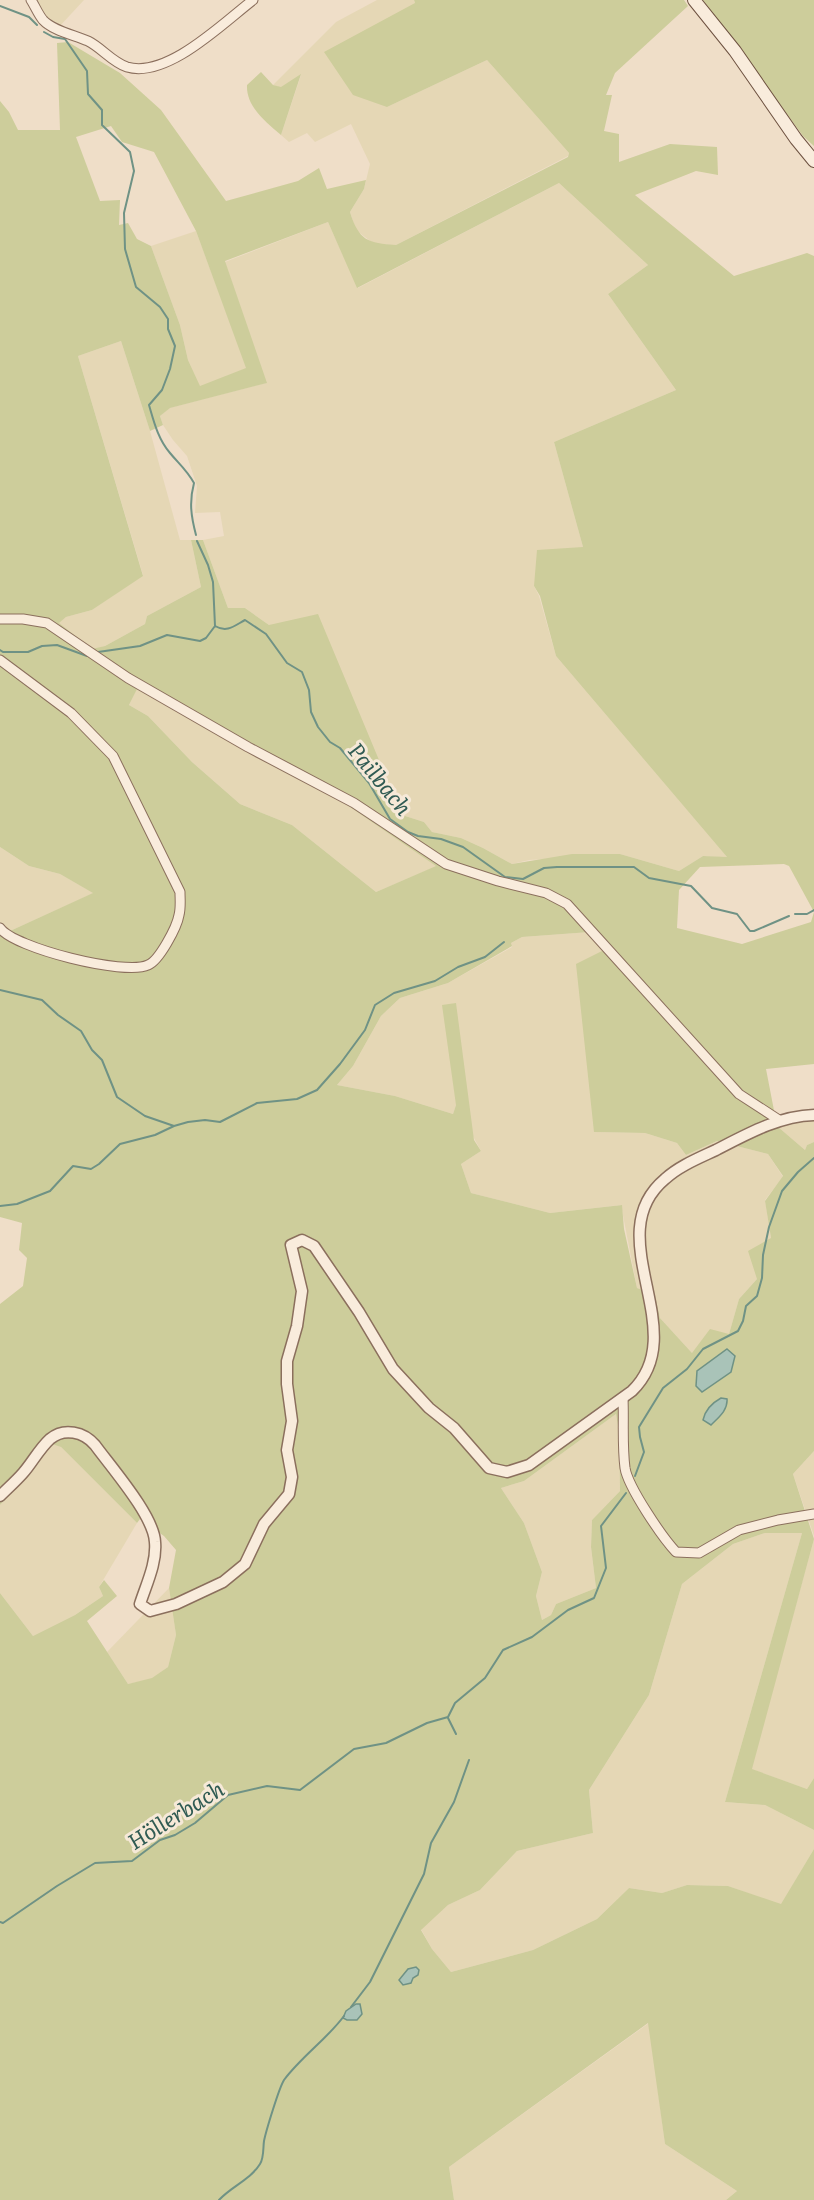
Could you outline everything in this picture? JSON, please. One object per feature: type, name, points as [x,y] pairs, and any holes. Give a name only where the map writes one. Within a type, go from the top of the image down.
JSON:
[{"type":"main road","points":[[694,0],[735,51],[814,162]]},
{"type":"street","points":[[31,0],[43,20],[49,25],[93,44],[124,66],[138,68],[163,63],[185,52],[253,0]]},
{"type":"street","points":[[0,619],[47,622],[128,678],[248,747],[354,803],[446,864],[498,881],[546,893],[567,904],[740,1094],[779,1120]]},
{"type":"street","points":[[0,660],[71,712],[113,756],[180,892],[179,916],[164,948],[150,965],[132,969],[106,966],[26,945],[4,934],[0,928]]},
{"type":"street","points":[[0,1496],[23,1473],[51,1438],[67,1432],[79,1432],[95,1445],[149,1519],[155,1540],[154,1558],[140,1604],[150,1611],[176,1604],[223,1582],[245,1564],[264,1524],[289,1494],[292,1477],[287,1450],[292,1421],[287,1384],[287,1361],[297,1326],[302,1290],[291,1245],[302,1240],[314,1246],[359,1312],[393,1369],[429,1408],[454,1428],[489,1468],[507,1472],[529,1465],[623,1398],[643,1380],[650,1367],[653,1352],[653,1317],[639,1238],[640,1216],[647,1198],[665,1178],[683,1167],[779,1120],[814,1115]]},
{"type":"street","points":[[623,1398],[626,1470],[633,1486],[667,1542],[676,1552],[699,1552],[739,1530],[814,1514]]},
{"type":"shaded area","points":[[35,0],[84,0],[59,27],[48,21]]},
{"type":"shaded area","points":[[377,0],[414,0],[415,3],[387,107],[487,60],[569,153],[568,156],[396,245],[374,244],[356,230],[350,212],[364,189],[370,164],[351,124],[315,142],[307,133],[289,142],[281,135],[301,75],[281,88],[273,85],[336,22]]},
{"type":"shaded area","points":[[559,183],[648,265],[608,294],[676,390],[554,442],[583,547],[534,586],[556,656],[728,858],[703,856],[679,871],[620,854],[529,860],[512,864],[461,838],[432,832],[424,822],[402,815],[269,625],[245,608],[228,608],[203,540],[224,536],[220,512],[195,513],[197,486],[187,456],[173,440],[160,416],[169,408],[266,383],[225,262],[328,222],[358,288]]},
{"type":"shaded area","points":[[196,231],[247,368],[200,387],[188,360],[180,325],[151,246]]},
{"type":"shaded area","points":[[121,341],[150,431],[180,540],[191,540],[201,587],[147,616],[145,624],[105,646],[92,650],[58,623],[66,617],[92,610],[143,575],[78,356]]},
{"type":"shaded area","points":[[137,688],[331,794],[437,866],[376,892],[292,825],[240,804],[192,762],[148,716],[129,705]]},
{"type":"shaded area","points":[[0,847],[29,866],[60,874],[94,893],[10,931],[0,933]]},
{"type":"shaded area","points":[[590,932],[604,950],[594,1132],[645,1133],[677,1143],[686,1155],[717,1141],[768,1154],[783,1177],[765,1200],[771,1238],[757,1279],[739,1299],[729,1334],[692,1353],[660,1318],[655,1295],[637,1288],[621,1205],[550,1213],[471,1193],[461,1164],[481,1151],[456,1105],[453,1114],[395,1096],[337,1085],[353,1066],[381,1016],[400,998],[448,983],[512,947],[511,943],[522,937]]},
{"type":"shaded area","points":[[814,1119],[814,1142],[807,1145],[805,1150],[777,1126]]},
{"type":"shaded area","points":[[727,1349],[735,1356],[731,1372],[702,1392],[696,1386],[697,1371]]},
{"type":"shaded area","points":[[721,1398],[727,1399],[726,1407],[711,1425],[703,1420],[705,1413]]},
{"type":"shaded area","points":[[616,1414],[619,1432],[620,1491],[592,1520],[591,1547],[596,1588],[556,1604],[551,1615],[542,1620],[536,1596],[542,1572],[524,1523],[501,1488],[524,1481]]},
{"type":"shaded area","points":[[52,1443],[61,1447],[137,1523],[99,1587],[103,1596],[75,1615],[33,1636],[0,1593],[0,1505]]},
{"type":"shaded area","points":[[814,1451],[814,1536],[793,1474]]},
{"type":"shaded area","points":[[765,1533],[802,1533],[725,1802],[765,1805],[814,1830],[814,1849],[781,1905],[728,1886],[687,1885],[662,1893],[629,1888],[597,1919],[533,1950],[451,1972],[432,1949],[421,1929],[448,1905],[480,1890],[517,1851],[593,1833],[589,1790],[649,1695],[682,1584],[733,1544]]},
{"type":"shaded area","points":[[814,1539],[814,1778],[807,1789],[751,1769]]},
{"type":"shaded area","points":[[169,1588],[176,1635],[168,1667],[152,1679],[128,1684],[107,1652]]},
{"type":"shaded area","points":[[416,1967],[419,1970],[418,1975],[411,1983],[403,1985],[399,1980],[408,1969]]},
{"type":"shaded area","points":[[360,2004],[362,2014],[357,2020],[343,2018],[346,2011]]},
{"type":"shaded area","points":[[649,2023],[665,2144],[737,2191],[726,2200],[454,2200],[449,2167]]},
{"type":"green space","points":[[414,0],[684,0],[688,6],[615,73],[606,95],[612,95],[604,131],[619,134],[619,162],[670,144],[717,147],[718,175],[696,171],[635,195],[734,276],[807,253],[814,256],[814,912],[814,1064],[766,1069],[777,1126],[805,1150],[807,1145],[814,1142],[814,1451],[793,1474],[814,1539],[752,1769],[807,1789],[814,1778],[814,1830],[765,1805],[725,1802],[802,1533],[765,1533],[733,1544],[682,1584],[649,1695],[589,1790],[593,1833],[517,1851],[480,1890],[448,1905],[421,1930],[432,1949],[451,1972],[533,1950],[597,1919],[629,1888],[662,1893],[687,1885],[728,1886],[781,1904],[814,1849],[814,2200],[726,2200],[737,2191],[665,2144],[648,2023],[449,2167],[454,2200],[0,2200],[0,1593],[33,1636],[75,1615],[103,1596],[99,1587],[104,1580],[117,1596],[87,1621],[128,1684],[152,1678],[168,1667],[176,1635],[169,1588],[176,1550],[164,1536],[140,1519],[137,1523],[61,1447],[52,1444],[0,1505],[0,1304],[23,1286],[27,1258],[19,1250],[22,1223],[0,1217],[0,933],[10,931],[93,893],[60,874],[29,866],[0,847],[0,101],[9,112],[18,130],[60,130],[57,43],[68,42],[120,73],[161,110],[226,201],[298,181],[319,168],[327,189],[366,180],[364,189],[350,212],[353,222],[366,239],[396,245],[568,157],[569,153],[487,60],[387,107],[353,95],[324,52],[415,3]],"holes":[[[111,126],[122,142],[154,152],[196,231],[246,368],[200,386],[188,360],[180,325],[151,246],[137,239],[128,223],[119,225],[120,200],[100,201],[76,137]],[[559,183],[648,265],[608,294],[676,390],[554,442],[583,547],[537,550],[534,586],[540,596],[556,656],[727,857],[703,856],[679,871],[620,854],[572,854],[512,864],[461,838],[432,832],[424,822],[402,815],[318,614],[269,625],[245,608],[228,608],[203,540],[191,540],[201,587],[147,616],[145,624],[105,646],[92,649],[59,623],[66,617],[92,610],[143,576],[78,356],[121,341],[150,431],[163,425],[160,416],[170,408],[267,383],[225,261],[328,222],[357,288]],[[137,689],[331,794],[436,866],[376,892],[292,825],[240,804],[192,762],[148,716],[129,705]],[[784,864],[789,866],[814,912],[811,922],[742,944],[677,928],[679,890],[700,867]],[[590,932],[604,950],[576,964],[594,1132],[645,1133],[677,1143],[686,1155],[717,1141],[768,1154],[783,1176],[765,1201],[771,1238],[748,1251],[757,1279],[739,1299],[729,1334],[710,1329],[692,1353],[660,1318],[655,1295],[637,1288],[624,1229],[622,1205],[550,1213],[471,1193],[461,1164],[481,1151],[474,1140],[456,1003],[442,1005],[456,1105],[453,1114],[395,1096],[337,1085],[353,1066],[381,1016],[400,998],[448,983],[512,946],[511,943],[522,937]],[[616,1414],[619,1432],[620,1491],[592,1520],[591,1547],[596,1588],[556,1604],[551,1615],[542,1620],[536,1596],[542,1572],[524,1523],[501,1488],[524,1481]]]},
{"type":"green space","points":[[703,0],[814,0],[814,146],[803,136]]},
{"type":"green space","points":[[261,72],[273,85],[281,87],[301,74],[281,135],[258,113],[250,100],[247,85]]},
{"type":"waterway","name":"Pailbach","points":[[0,6],[29,17],[37,25]]},
{"type":"waterway","name":"Pailbach","points":[[44,32],[53,37],[65,39],[87,71],[88,94],[102,110],[102,125],[130,152],[134,171],[124,213],[125,249],[136,287],[160,307],[168,319],[168,329],[175,346],[162,390],[149,405],[162,442],[194,483],[191,509],[196,535]]},
{"type":"waterway","name":"Pailbach","points":[[197,541],[213,582],[215,626]]},
{"type":"waterway","name":"Pailbach","points":[[215,626],[227,629],[245,620],[266,634],[287,663],[302,672],[309,690],[311,712],[318,727],[330,742],[340,748],[369,783],[390,819],[408,832],[418,836],[441,839],[463,847],[505,877],[523,879],[544,868],[634,867],[649,878],[691,886],[712,908],[737,914],[750,931],[789,916]]},
{"type":"waterway","points":[[98,652],[140,646],[167,635],[200,641],[206,638],[215,626]]},
{"type":"waterway","points":[[0,650],[28,652],[42,646],[57,645],[87,656]]},
{"type":"waterway","name":"Pailbach","points":[[795,914],[807,914],[814,910]]},
{"type":"waterway","points":[[0,1206],[17,1204],[50,1191],[73,1166],[91,1169],[120,1144],[155,1135],[188,1122],[205,1120],[220,1122],[257,1103],[297,1099],[317,1090],[365,1030],[375,1005],[394,993],[435,981],[458,967],[485,957],[504,942]]},
{"type":"waterway","points":[[0,990],[42,1000],[81,1031],[92,1050],[102,1060],[117,1097],[145,1116],[174,1126]]},
{"type":"waterway","name":"Höllerbach","points":[[635,1476],[644,1452],[639,1427],[663,1388],[687,1369],[703,1349],[738,1331],[746,1306],[757,1296],[762,1278],[763,1255],[769,1227],[782,1191],[814,1158]]},
{"type":"waterway","name":"Höllerbach","points":[[0,1922],[3,1923],[95,1863],[132,1861],[160,1840],[175,1835],[195,1823],[228,1795],[267,1786],[300,1790],[354,1749],[386,1743],[427,1723],[448,1717],[455,1703],[485,1678],[503,1650],[532,1637],[568,1610],[594,1598],[606,1568],[601,1526],[626,1493]]},
{"type":"waterway","points":[[448,1718],[456,1734]]},
{"type":"waterway","points":[[351,2007],[370,1982],[424,1874],[431,1843],[454,1802],[469,1760]]},
{"type":"waterway","points":[[219,2200],[256,2170],[262,2159],[267,2128],[284,2080],[344,2016]]}]
